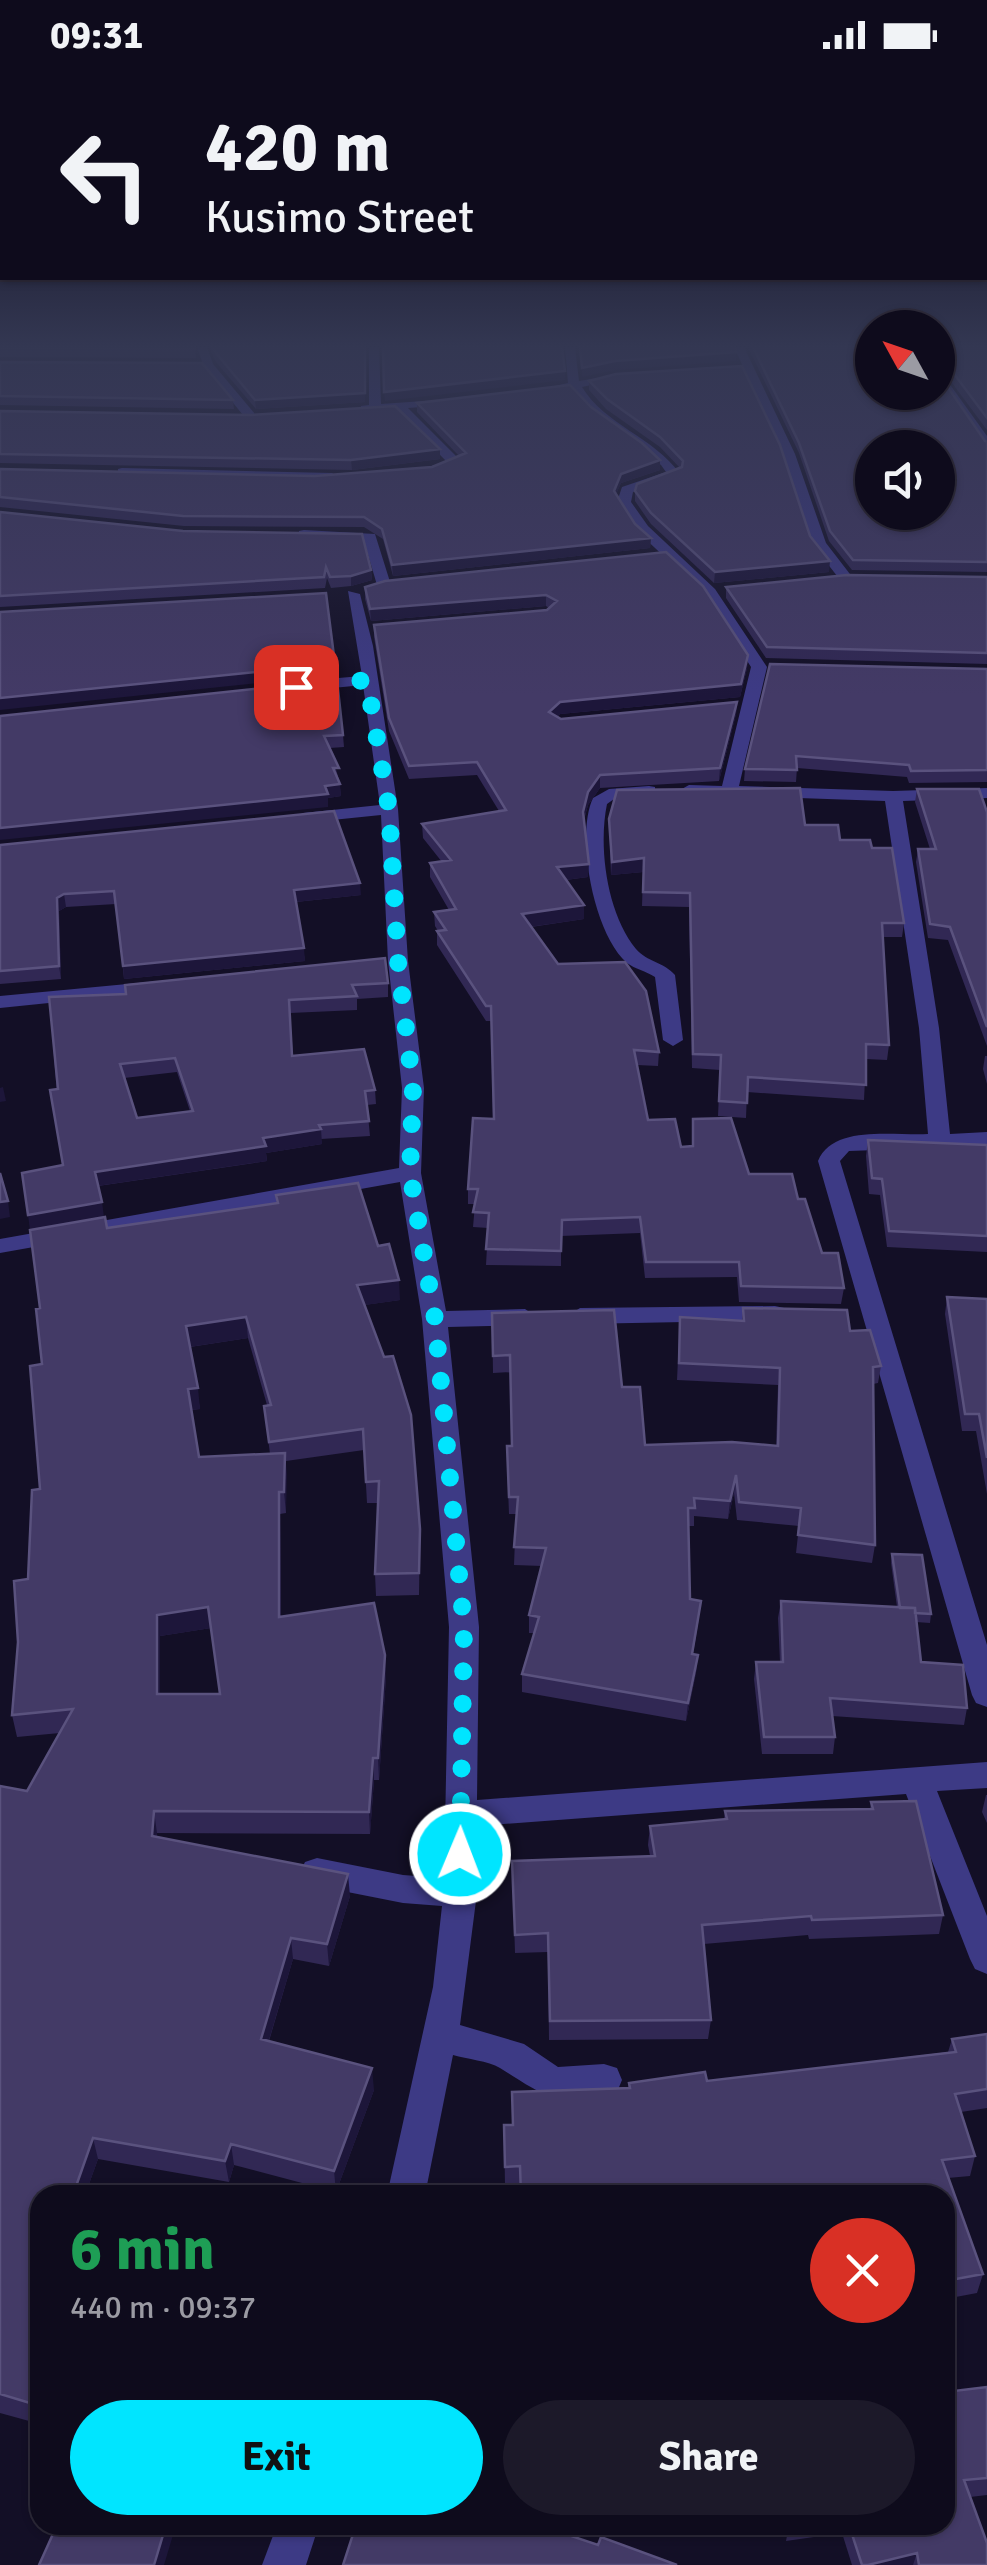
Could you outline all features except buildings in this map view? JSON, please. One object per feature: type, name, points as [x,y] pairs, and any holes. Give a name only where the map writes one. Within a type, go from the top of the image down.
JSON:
[{"type":"street","points":[[422,471],[454,463]]},
{"type":"street","points":[[666,463],[674,474],[627,490],[624,502],[642,529],[710,592],[767,667],[749,704],[730,788]]},
{"type":"street","points":[[792,463],[819,544],[846,578]]},
{"type":"street","points":[[104,472],[352,478]]},
{"type":"street","points":[[296,534],[352,533],[370,537],[384,585]]},
{"type":"street","points":[[654,556],[672,554]]},
{"type":"street","points":[[826,580],[866,578]]},
{"type":"street","points":[[403,583],[343,595],[370,629],[367,680],[389,809],[389,962],[413,1088],[410,1173],[435,1319],[464,1627],[460,1893],[441,2036],[408,2185]]},
{"type":"street","points":[[710,592],[730,590]]},
{"type":"street","points":[[289,688],[367,680]]},
{"type":"street","points":[[730,706],[749,704]]},
{"type":"street","points":[[673,1040],[665,975],[630,955],[606,903],[594,856],[596,811],[609,794],[730,788],[893,796],[987,793]]},
{"type":"street","points":[[893,796],[928,1028],[940,1142]]},
{"type":"street","points":[[292,819],[389,809]]},
{"type":"street","points":[[0,1002],[174,985]]},
{"type":"street","points":[[987,1139],[844,1144],[833,1151],[829,1161],[865,1316],[987,1696]]},
{"type":"street","points":[[0,1246],[410,1173]]},
{"type":"street","points":[[435,1319],[798,1314]]},
{"type":"street","points":[[460,1814],[987,1775]]},
{"type":"street","points":[[917,1780],[987,1959]]},
{"type":"street","points":[[290,1867],[403,1888],[460,1893]]},
{"type":"street","points":[[441,2036],[511,2055],[519,2064],[555,2084],[604,2080]]},
{"type":"street","points":[[284,2565],[294,2535]]},
{"type":"route","points":[[296,687],[367,680],[380,743],[413,1088],[410,1173],[435,1319],[464,1627],[460,1854]]}]
